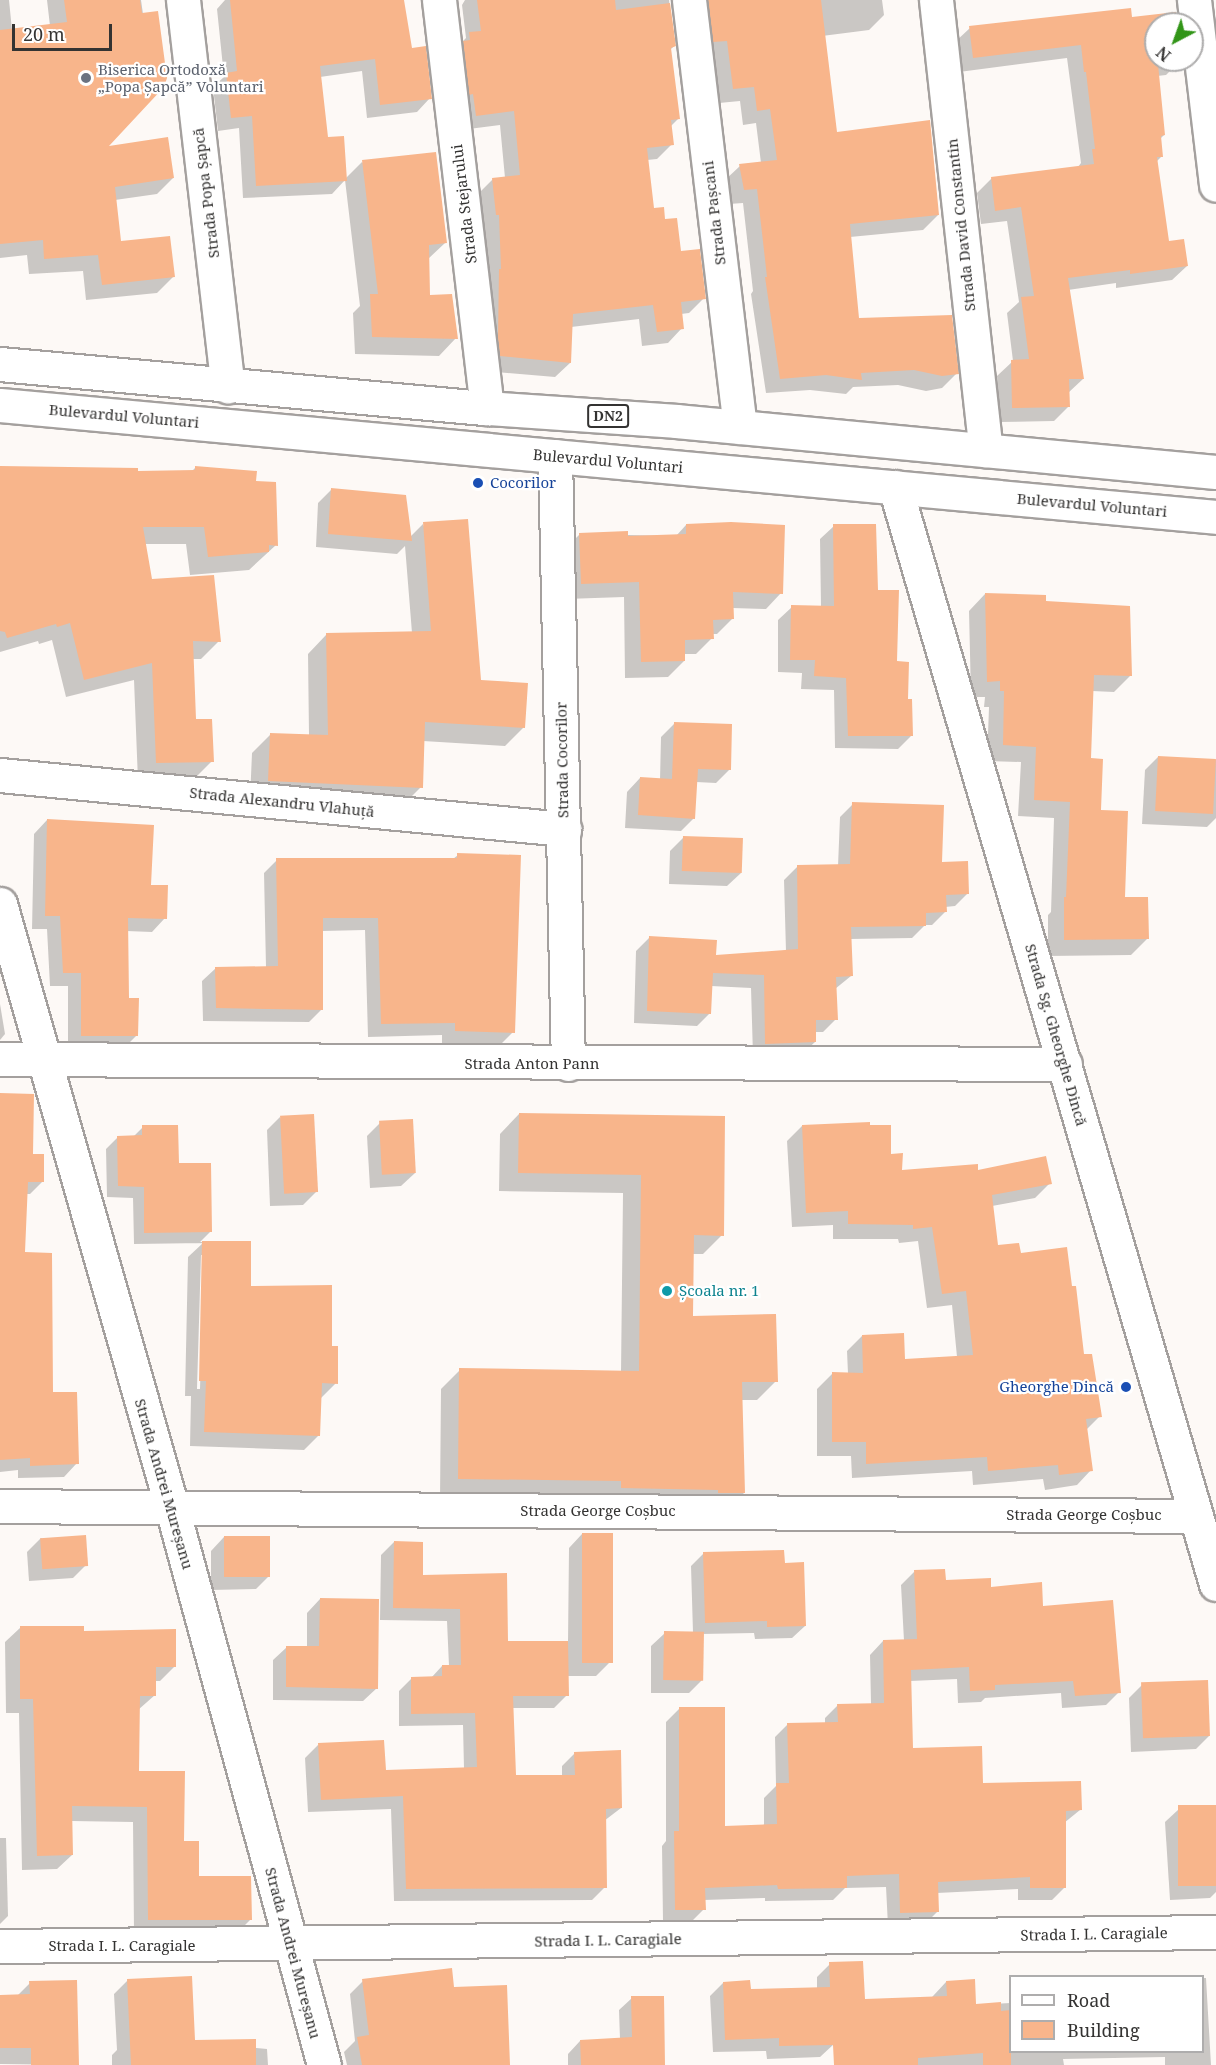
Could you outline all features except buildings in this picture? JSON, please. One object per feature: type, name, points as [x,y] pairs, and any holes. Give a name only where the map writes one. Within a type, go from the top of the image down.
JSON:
[{"type":"main road","name":"Strada Popa Șapcă","points":[[183,0],[228,386]]},
{"type":"main road","name":"Strada Stejarului","points":[[439,0],[487,408]]},
{"type":"main road","name":"Strada Pașcani","points":[[689,0],[740,427]]},
{"type":"main road","name":"Strada David Constantin","points":[[936,0],[986,450]]},
{"type":"main road","points":[[1194,0],[1216,185]]},
{"type":"main road","name":"DN2","points":[[0,364],[228,386],[740,427],[1216,472]]},
{"type":"main road","name":"Bulevardul Voluntari","points":[[0,405],[1216,517]]},
{"type":"main road","name":"Strada Cocorilor","points":[[555,456],[568,1064]]},
{"type":"main road","name":"Strada Sg. Gheorghe Dincă","points":[[895,487],[1216,1584]]},
{"type":"main road","name":"Strada Alexandru Vlahuță","points":[[0,775],[564,829]]},
{"type":"main road","name":"Strada Andrei Mureșanu","points":[[0,904],[172,1508],[324,2065]]},
{"type":"main road","name":"Strada Anton Pann","points":[[0,1059],[568,1064],[1065,1064]]},
{"type":"main road","name":"Strada George Coșbuc","points":[[0,1506],[1196,1516]]},
{"type":"main road","name":"Strada I. L. Caragiale","points":[[0,1946],[290,1945],[1216,1932]]},
{"type":"place","name":"Biserica Ortodoxă „Popa Șapcă” Voluntari","points":[[86,78]]},
{"type":"place","name":"Cocorilor","points":[[478,483]]},
{"type":"place","name":"Școala nr. 1","points":[[667,1291]]},
{"type":"place","name":"Gheorghe Dincă","points":[[1126,1387]]}]
